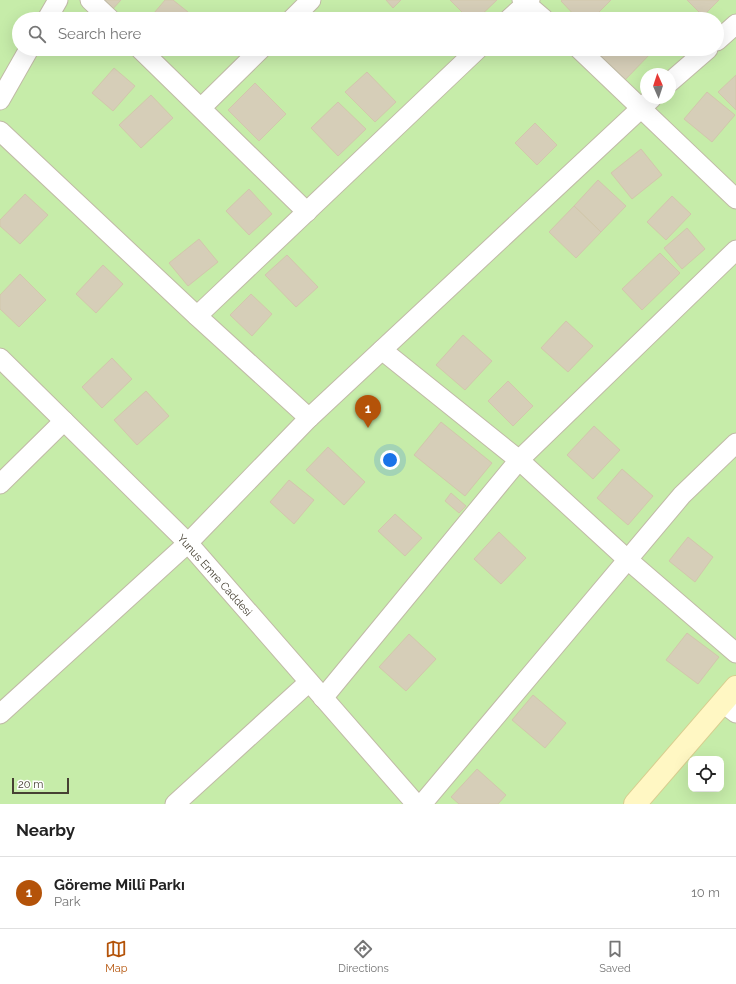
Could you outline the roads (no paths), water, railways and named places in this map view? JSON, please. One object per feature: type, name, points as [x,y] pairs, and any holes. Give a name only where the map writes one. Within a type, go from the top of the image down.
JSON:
[{"type":"main road","points":[[635,804],[732,701]]},
{"type":"street","points":[[51,12],[58,0]]},
{"type":"street","points":[[90,0],[103,12]]},
{"type":"street","points":[[298,12],[307,1]]},
{"type":"street","points":[[516,12],[526,1],[537,12]]},
{"type":"street","points":[[724,35],[736,24]]},
{"type":"street","points":[[0,100],[25,56]]},
{"type":"street","points":[[147,56],[307,212]]},
{"type":"street","points":[[201,108],[254,56]]},
{"type":"street","points":[[197,316],[471,56]]},
{"type":"street","points":[[588,56],[640,98]]},
{"type":"street","points":[[676,77],[700,56]]},
{"type":"street","points":[[0,714],[188,543],[309,418],[645,104]]},
{"type":"street","points":[[647,104],[736,199]]},
{"type":"street","points":[[0,131],[197,316],[309,418]]},
{"type":"street","points":[[323,698],[519,460],[736,250]]},
{"type":"street","points":[[382,350],[519,460],[628,560],[736,653]]},
{"type":"street","name":"Yunus Emre Caddesi","points":[[0,358],[188,543],[416,804]]},
{"type":"street","points":[[0,484],[64,422]]},
{"type":"street","points":[[422,804],[682,495],[736,443]]},
{"type":"street","points":[[175,804],[309,682]]},
{"type":"place","name":"Göreme Millî Parkı","points":[[368,428]]}]
